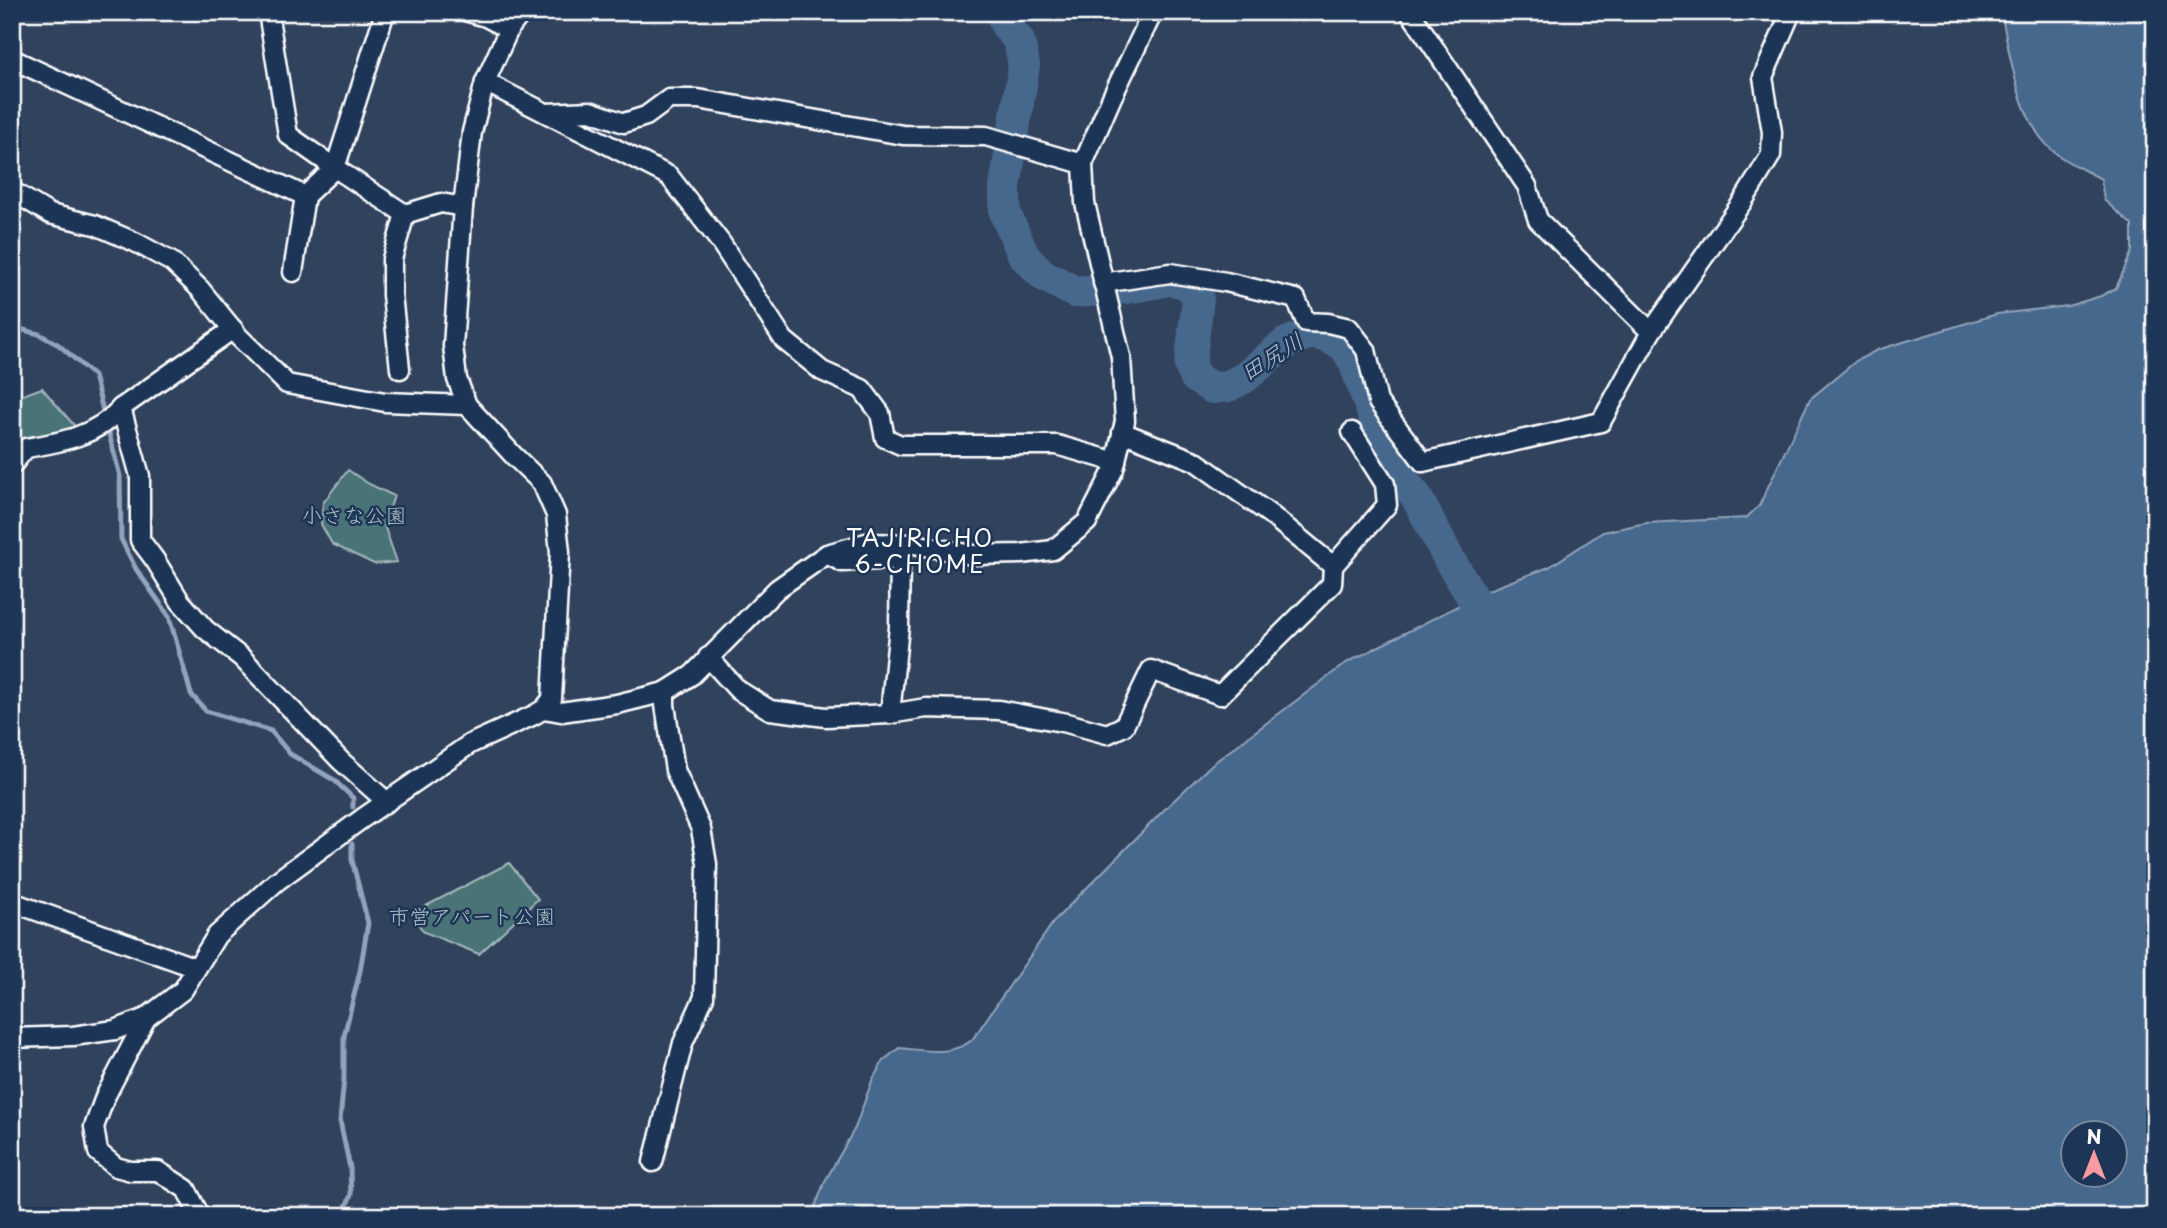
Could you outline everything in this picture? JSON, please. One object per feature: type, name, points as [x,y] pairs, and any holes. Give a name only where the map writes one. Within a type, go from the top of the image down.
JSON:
[{"type":"street","points":[[268,12],[288,135],[405,214]]},
{"type":"street","points":[[293,272],[305,196],[335,168],[384,12]]},
{"type":"street","points":[[468,12],[487,15],[509,29]]},
{"type":"street","points":[[12,1038],[73,1036],[114,1030],[146,1018],[183,990],[217,935],[276,881],[470,744],[544,709],[552,699],[560,552],[556,515],[542,483],[467,405],[457,379],[453,346],[463,207],[472,131],[485,82],[509,29],[522,12]]},
{"type":"street","points":[[544,709],[561,712],[605,706],[666,692],[692,675],[776,589],[827,554],[866,543],[914,544],[972,555],[1021,554],[1053,550],[1087,522],[1114,469],[1125,421],[1121,357],[1085,203],[1083,164],[1153,12]]},
{"type":"street","points":[[1410,12],[1527,186],[1538,220],[1651,332]]},
{"type":"street","points":[[1103,282],[1170,273],[1226,282],[1296,299],[1306,322],[1349,328],[1366,350],[1378,402],[1423,462],[1601,422],[1651,332],[1743,201],[1770,155],[1772,132],[1763,77],[1789,12]]},
{"type":"street","points":[[12,59],[305,196]]},
{"type":"street","points":[[485,82],[668,176],[721,243],[784,340],[822,372],[862,389],[880,413],[885,438],[901,445],[1057,444],[1116,462]]},
{"type":"street","points":[[545,113],[590,111],[624,123],[646,116],[669,99],[698,99],[903,135],[986,136],[1083,164]]},
{"type":"street","points":[[12,191],[50,214],[95,225],[172,262],[287,384],[384,401],[467,405]]},
{"type":"street","points":[[405,214],[441,203],[463,207]]},
{"type":"street","points":[[400,369],[391,295],[392,259],[405,214]]},
{"type":"street","points":[[12,465],[26,448],[82,436],[233,329]]},
{"type":"street","points":[[118,412],[140,476],[140,540],[180,601],[205,629],[242,658],[341,761],[387,802]]},
{"type":"street","points":[[1122,432],[1195,461],[1271,515],[1333,566]]},
{"type":"street","points":[[708,657],[738,690],[769,710],[826,717],[890,714],[926,708],[999,710],[1107,734],[1124,726],[1151,670],[1220,695],[1332,584],[1333,566],[1387,505],[1385,484],[1352,432]]},
{"type":"street","points":[[827,554],[842,562],[900,559],[899,627],[890,714]]},
{"type":"street","points":[[653,1162],[683,1043],[704,997],[707,864],[701,830],[675,770],[665,705],[666,692]]},
{"type":"street","points":[[12,902],[196,968]]},
{"type":"street","points":[[146,1018],[105,1097],[94,1128],[97,1152],[116,1167],[131,1171],[158,1171],[186,1189],[200,1216]]},
{"type":"green space","points":[[42,388],[79,431],[12,462],[12,399]]},
{"type":"green space","name":"小さな公園","points":[[348,470],[394,496],[384,525],[397,562],[374,564],[332,544],[321,524],[323,503]]},
{"type":"green space","name":"市営アパート公園","points":[[509,863],[538,899],[479,954],[424,932],[415,920],[420,909]]},
{"type":"water","points":[[2001,12],[2155,12],[2155,1216],[812,1216],[824,1183],[855,1128],[872,1081],[883,1061],[899,1048],[946,1051],[972,1040],[1055,920],[1167,807],[1211,765],[1346,663],[1491,589],[1549,567],[1603,532],[1646,523],[1746,518],[1759,506],[1810,399],[1856,361],[1877,350],[1997,314],[2068,306],[2101,296],[2116,288],[2132,251],[2132,225],[2104,200],[2101,179],[2058,155],[2044,142],[2025,109],[2013,70]]},
{"type":"waterway","name":"田尻川","points":[[1001,12],[1006,25],[1019,41],[1024,65],[1005,187],[1005,213],[1024,256],[1043,275],[1075,292],[1127,288],[1169,280],[1183,282],[1193,289],[1198,299],[1190,366],[1196,378],[1212,388],[1228,386],[1244,378],[1286,343],[1311,333],[1345,346],[1405,483],[1416,496],[1473,598]]},
{"type":"waterway","points":[[12,327],[39,334],[59,345],[94,376],[120,476],[121,539],[136,569],[169,616],[191,694],[206,711],[271,731],[290,754],[334,780],[353,798],[353,807]]},
{"type":"waterway","points":[[342,1216],[351,1195],[350,1168],[340,1121],[344,1036],[360,971],[368,923],[352,860],[352,844]]},
{"type":"district","name":"TAJIRICHO 6-CHOME","points":[[920,552]]}]
